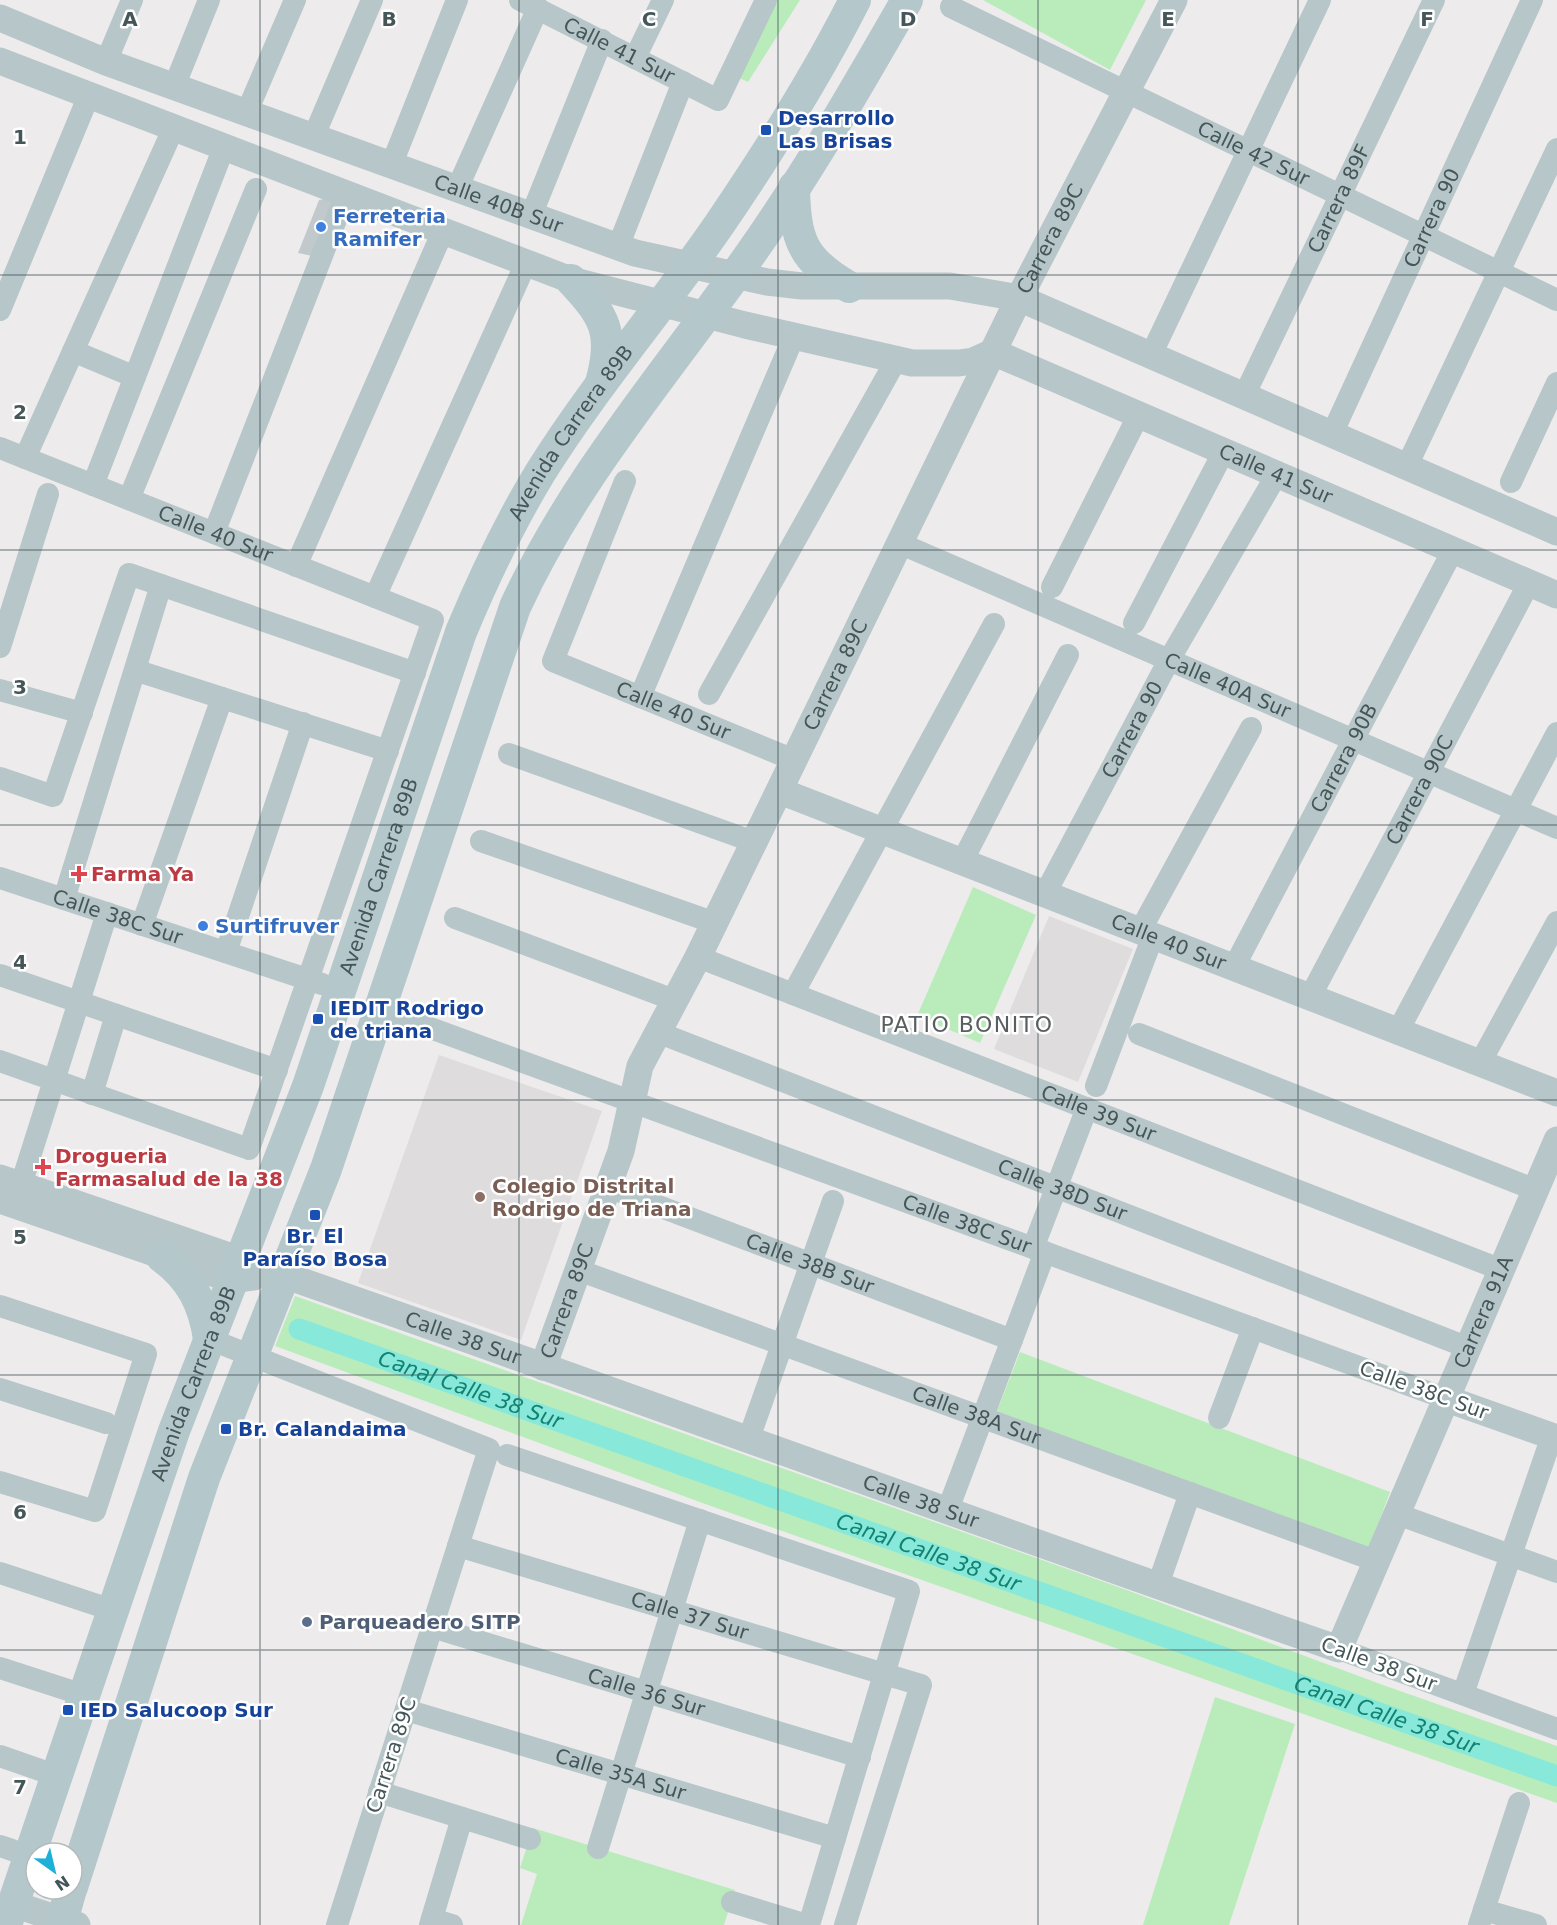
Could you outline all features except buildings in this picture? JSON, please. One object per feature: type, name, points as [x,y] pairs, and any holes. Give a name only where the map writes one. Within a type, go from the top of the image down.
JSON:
[{"type":"main road","name":"Avenida Carrera 89B","points":[[9,1914],[162,1467],[209,1339],[304,1097],[454,652],[483,578],[508,527],[542,471],[690,266],[809,87],[855,0]]},
{"type":"main road","name":"Avenida Carrera 89B","points":[[84,1851],[204,1478],[326,1169],[500,645],[534,565],[589,474],[735,275],[794,187],[834,126],[907,0]]},
{"type":"main road","points":[[794,187],[798,237],[817,266],[849,287]]},
{"type":"main road","points":[[571,280],[596,307],[607,333],[608,352],[598,391]]},
{"type":"main road","points":[[162,1257],[183,1275],[199,1298],[206,1318],[209,1339]]},
{"type":"main road","name":"Avenida Carrera 89B","points":[[67,1923],[70,1901]]},
{"type":"street","points":[[106,62],[132,0]]},
{"type":"street","points":[[174,87],[209,0]]},
{"type":"street","points":[[246,114],[295,0]]},
{"type":"street","points":[[313,138],[372,0]]},
{"type":"street","points":[[391,166],[457,0]]},
{"type":"street","points":[[635,58],[663,0]]},
{"type":"street","name":"Calle 41 Sur","points":[[544,6],[635,58],[718,100],[766,0]]},
{"type":"street","name":"Carrera 89C","points":[[543,1367],[621,1151],[640,1066],[715,923],[1019,298],[1124,91],[1174,0]]},
{"type":"street","points":[[1150,356],[1320,0]]},
{"type":"street","name":"Carrera 89F","points":[[1244,396],[1434,0]]},
{"type":"street","name":"Carrera 90","points":[[1332,434],[1532,0]]},
{"type":"street","points":[[457,189],[544,6]]},
{"type":"street","name":"Calle 42 Sur","points":[[951,7],[1557,300]]},
{"type":"street","name":"Calle 40B Sur","points":[[0,18],[106,62],[246,114],[618,247],[690,266],[802,286],[849,287],[892,284],[950,286],[1019,298]]},
{"type":"street","points":[[531,216],[602,40]]},
{"type":"street","points":[[0,61],[571,280],[896,360],[945,364],[973,361],[993,352]]},
{"type":"street","points":[[618,247],[683,82]]},
{"type":"street","points":[[0,310],[89,95]]},
{"type":"street","points":[[25,458],[174,127]]},
{"type":"street","points":[[93,485],[224,147]]},
{"type":"street","points":[[1407,466],[1557,149]]},
{"type":"street","points":[[129,499],[256,189]]},
{"type":"street","points":[[214,533],[346,194]]},
{"type":"street","points":[[296,566],[443,231]]},
{"type":"street","points":[[375,597],[526,263]]},
{"type":"street","points":[[1019,298],[1557,532]]},
{"type":"street","points":[[640,697],[794,336]]},
{"type":"street","points":[[73,351],[135,377]]},
{"type":"street","name":"Calle 41 Sur","points":[[993,352],[1557,595]]},
{"type":"street","points":[[710,693],[896,360]]},
{"type":"street","points":[[1511,482],[1557,383]]},
{"type":"street","points":[[1052,587],[1139,414]]},
{"type":"street","name":"Calle 40 Sur","points":[[0,448],[433,620],[415,674]]},
{"type":"street","points":[[1134,623],[1224,451]]},
{"type":"street","name":"Carrera 90","points":[[1045,894],[1169,660],[1277,474]]},
{"type":"street","name":"Calle 40 Sur","points":[[624,482],[553,661],[794,760]]},
{"type":"street","points":[[0,647],[48,494]]},
{"type":"street","name":"Calle 40A Sur","points":[[899,543],[1557,828]]},
{"type":"street","name":"Carrera 90B","points":[[1234,967],[1453,550]]},
{"type":"street","points":[[0,778],[53,796],[129,574],[415,674],[249,1149],[0,1061]]},
{"type":"street","name":"Carrera 90C","points":[[1310,997],[1529,583]]},
{"type":"street","points":[[64,899],[161,585]]},
{"type":"street","points":[[793,994],[993,624]]},
{"type":"street","points":[[962,862],[1068,655]]},
{"type":"street","points":[[144,673],[388,751]]},
{"type":"street","points":[[0,690],[82,713]]},
{"type":"street","points":[[142,925],[222,698]]},
{"type":"street","points":[[226,952],[303,723]]},
{"type":"street","points":[[1096,1086],[1146,933],[1251,728]]},
{"type":"street","points":[[1398,1031],[1557,733]]},
{"type":"street","points":[[509,754],[754,842]]},
{"type":"street","name":"Calle 40 Sur","points":[[780,790],[1557,1093]]},
{"type":"street","points":[[481,841],[715,923]]},
{"type":"street","name":"Calle 38C Sur","points":[[0,878],[340,990]]},
{"type":"street","points":[[7,1188],[54,1080],[107,913]]},
{"type":"street","points":[[455,918],[674,1000]]},
{"type":"street","points":[[1480,1063],[1557,922]]},
{"type":"street","name":"Calle 39 Sur","points":[[698,957],[1502,1270]]},
{"type":"street","points":[[0,975],[277,1070]]},
{"type":"street","name":"Calle 38C Sur","points":[[378,1009],[1555,1437]]},
{"type":"street","points":[[92,1094],[116,1015]]},
{"type":"street","name":"Calle 38D Sur","points":[[657,1032],[1469,1348]]},
{"type":"street","points":[[1139,1034],[1536,1190]]},
{"type":"street","points":[[947,1512],[1012,1340],[1057,1188],[1087,1108]]},
{"type":"street","name":"Carrera 91A","points":[[1339,1648],[1557,1140]]},
{"type":"street","name":"Calle 38B Sur","points":[[608,1187],[1012,1340]]},
{"type":"street","name":"Calle 38 Sur","points":[[7,1188],[237,1269]]},
{"type":"street","name":"Calle 38 Sur","points":[[7,1188],[162,1257],[285,1274],[947,1512],[1339,1648],[1557,1729]]},
{"type":"street","points":[[748,1441],[833,1200]]},
{"type":"street","name":"Calle 38A Sur","points":[[578,1270],[1376,1561]]},
{"type":"street","points":[[0,1306],[146,1354],[95,1511],[0,1482]]},
{"type":"street","points":[[1219,1418],[1253,1328]]},
{"type":"street","points":[[209,1339],[498,1452],[909,1591],[808,1925],[732,1902]]},
{"type":"street","points":[[0,1389],[106,1423]]},
{"type":"street","points":[[1463,1694],[1555,1437]]},
{"type":"street","name":"Carrera 89C","points":[[337,1925],[458,1546],[498,1452]]},
{"type":"street","points":[[1158,1585],[1190,1493]]},
{"type":"street","points":[[1397,1514],[1557,1572]]},
{"type":"street","points":[[598,1848],[700,1520]]},
{"type":"street","name":"Calle 37 Sur","points":[[458,1546],[921,1685],[845,1925]]},
{"type":"street","points":[[0,1573],[97,1605]]},
{"type":"street","name":"Calle 36 Sur","points":[[432,1627],[860,1756]]},
{"type":"street","points":[[0,1668],[68,1690]]},
{"type":"street","name":"Calle 35A Sur","points":[[406,1710],[836,1838]]},
{"type":"street","points":[[0,1756],[40,1770]]},
{"type":"street","points":[[379,1792],[530,1839]]},
{"type":"street","points":[[1519,1803],[1482,1917],[1536,1925]]},
{"type":"street","points":[[438,1923],[462,1818]]},
{"type":"street","points":[[9,1914],[67,1923]]},
{"type":"shaded area","points":[[1049,916],[1133,949],[1078,1082],[994,1049]]},
{"type":"shaded area","name":"Colegio Distrital Rodrigo de Triana","points":[[439,1055],[602,1111],[521,1340],[358,1283]]},
{"type":"green space","points":[[774,0],[800,0],[748,82],[737,77]]},
{"type":"green space","points":[[983,0],[1146,0],[1110,70]]},
{"type":"green space","points":[[973,887],[1036,915],[980,1043],[917,1016]]},
{"type":"green space","points":[[295,1296],[1124,1589],[1383,1685],[1557,1746],[1557,1803],[708,1505],[275,1346]]},
{"type":"green space","points":[[1020,1352],[1390,1492],[1368,1551],[997,1411]]},
{"type":"green space","points":[[1215,1697],[1295,1724],[1229,1925],[1143,1925]]},
{"type":"green space","points":[[533,1828],[735,1890],[724,1925],[521,1925],[537,1874],[520,1868]]},
{"type":"waterway","name":"Canal Calle 38 Sur","points":[[299,1329],[1557,1776]]},
{"type":"place","name":"Desarrollo Las Brisas","points":[[766,130]]},
{"type":"place","name":"Ferreteria Ramifer","points":[[321,227]]},
{"type":"place","name":"Farma Ya","points":[[79,874]]},
{"type":"place","name":"Surtifruver","points":[[203,926]]},
{"type":"place","name":"IEDIT Rodrigo de triana","points":[[318,1019]]},
{"type":"place","name":"Drogueria Farmasalud de la 38","points":[[43,1167]]},
{"type":"place","name":"Colegio Distrital Rodrigo de Triana","points":[[480,1197]]},
{"type":"place","name":"Br. El Paraíso Bosa","points":[[315,1215]]},
{"type":"place","name":"Br. Calandaima","points":[[226,1429]]},
{"type":"place","name":"Parqueadero SITP","points":[[307,1622]]},
{"type":"place","name":"IED Salucoop Sur","points":[[68,1710]]},
{"type":"district","name":"PATIO BONITO","points":[[967,1024]]}]
